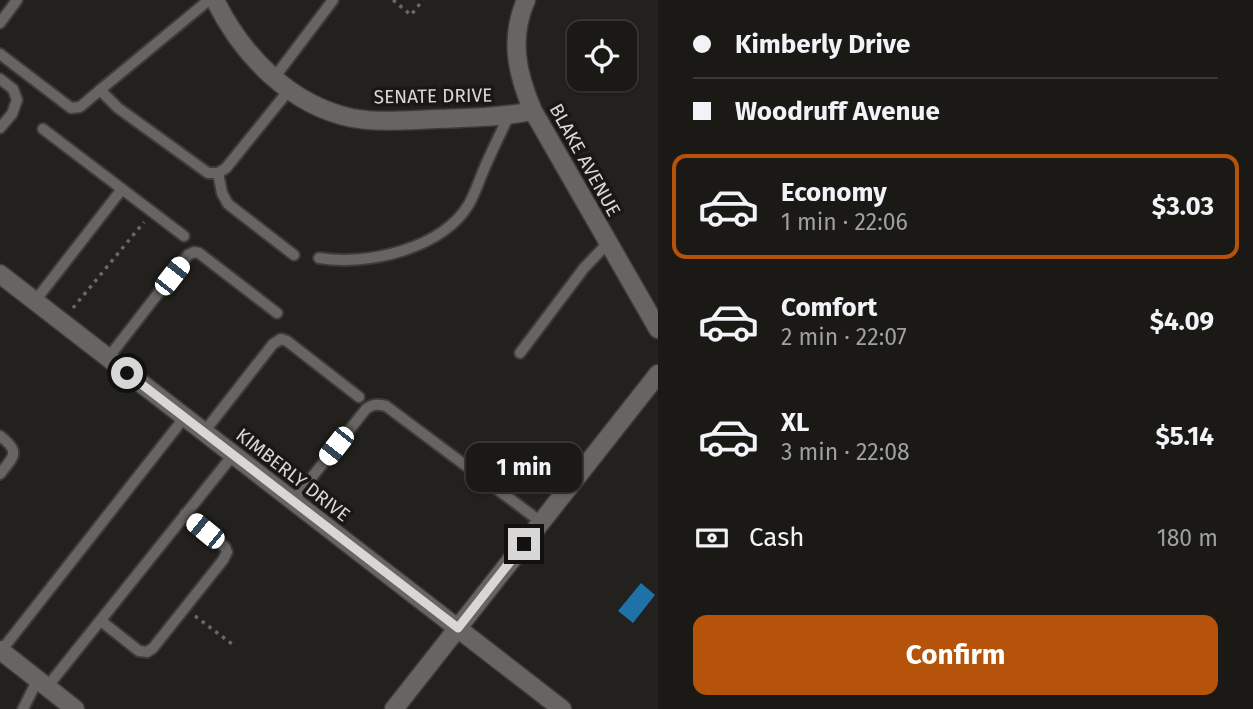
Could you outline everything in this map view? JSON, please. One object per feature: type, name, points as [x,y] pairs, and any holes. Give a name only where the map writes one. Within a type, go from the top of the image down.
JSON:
[{"type":"street","name":"SENATE DRIVE","points":[[215,0],[238,41],[274,78],[289,90],[325,110],[354,118],[403,120],[509,115],[533,111]]},
{"type":"street","name":"BLAKE AVENUE","points":[[526,0],[518,18],[515,53],[521,82],[533,111],[658,330]]},
{"type":"street","name":"KIMBERLY DRIVE","points":[[0,274],[562,709]]},
{"type":"street","points":[[394,709],[658,374]]},
{"type":"street","points":[[0,650],[75,709]]},
{"type":"lane","points":[[0,23],[17,0]]},
{"type":"lane","points":[[0,54],[71,108],[80,107],[209,0]]},
{"type":"lane","points":[[274,78],[333,0]]},
{"type":"lane","points":[[0,79],[13,89],[17,100],[12,114],[0,128]]},
{"type":"lane","points":[[100,90],[118,108],[208,173],[218,173],[226,168],[289,90]]},
{"type":"lane","points":[[319,258],[338,261],[375,258],[419,244],[446,230],[468,205],[509,115]]},
{"type":"lane","points":[[43,129],[184,236]]},
{"type":"lane","points":[[218,173],[222,193],[228,204],[294,255]]},
{"type":"lane","points":[[35,301],[122,189]]},
{"type":"lane","points":[[520,353],[584,268],[608,243]]},
{"type":"lane","points":[[108,358],[188,255],[194,252],[199,253],[277,313]]},
{"type":"lane","points":[[204,432],[273,344],[281,340],[287,341],[359,397]]},
{"type":"lane","points":[[293,501],[366,409],[372,404],[379,404],[386,406],[541,523]]},
{"type":"lane","points":[[0,650],[184,418]]},
{"type":"lane","points":[[0,436],[12,445],[14,450],[13,457],[0,474]]},
{"type":"lane","points":[[23,709],[42,683],[101,621],[233,456]]},
{"type":"lane","points":[[101,621],[139,651],[147,652],[185,608],[227,552],[225,547],[185,514]]},
{"type":"path","points":[[393,0],[411,15],[423,0]]},
{"type":"path","points":[[62,322],[152,212]]},
{"type":"path","points":[[185,608],[232,644]]},
{"type":"water","points":[[641,583],[655,595],[633,623],[618,611]]},
{"type":"route","points":[[127,373],[458,628],[524,544]]}]
